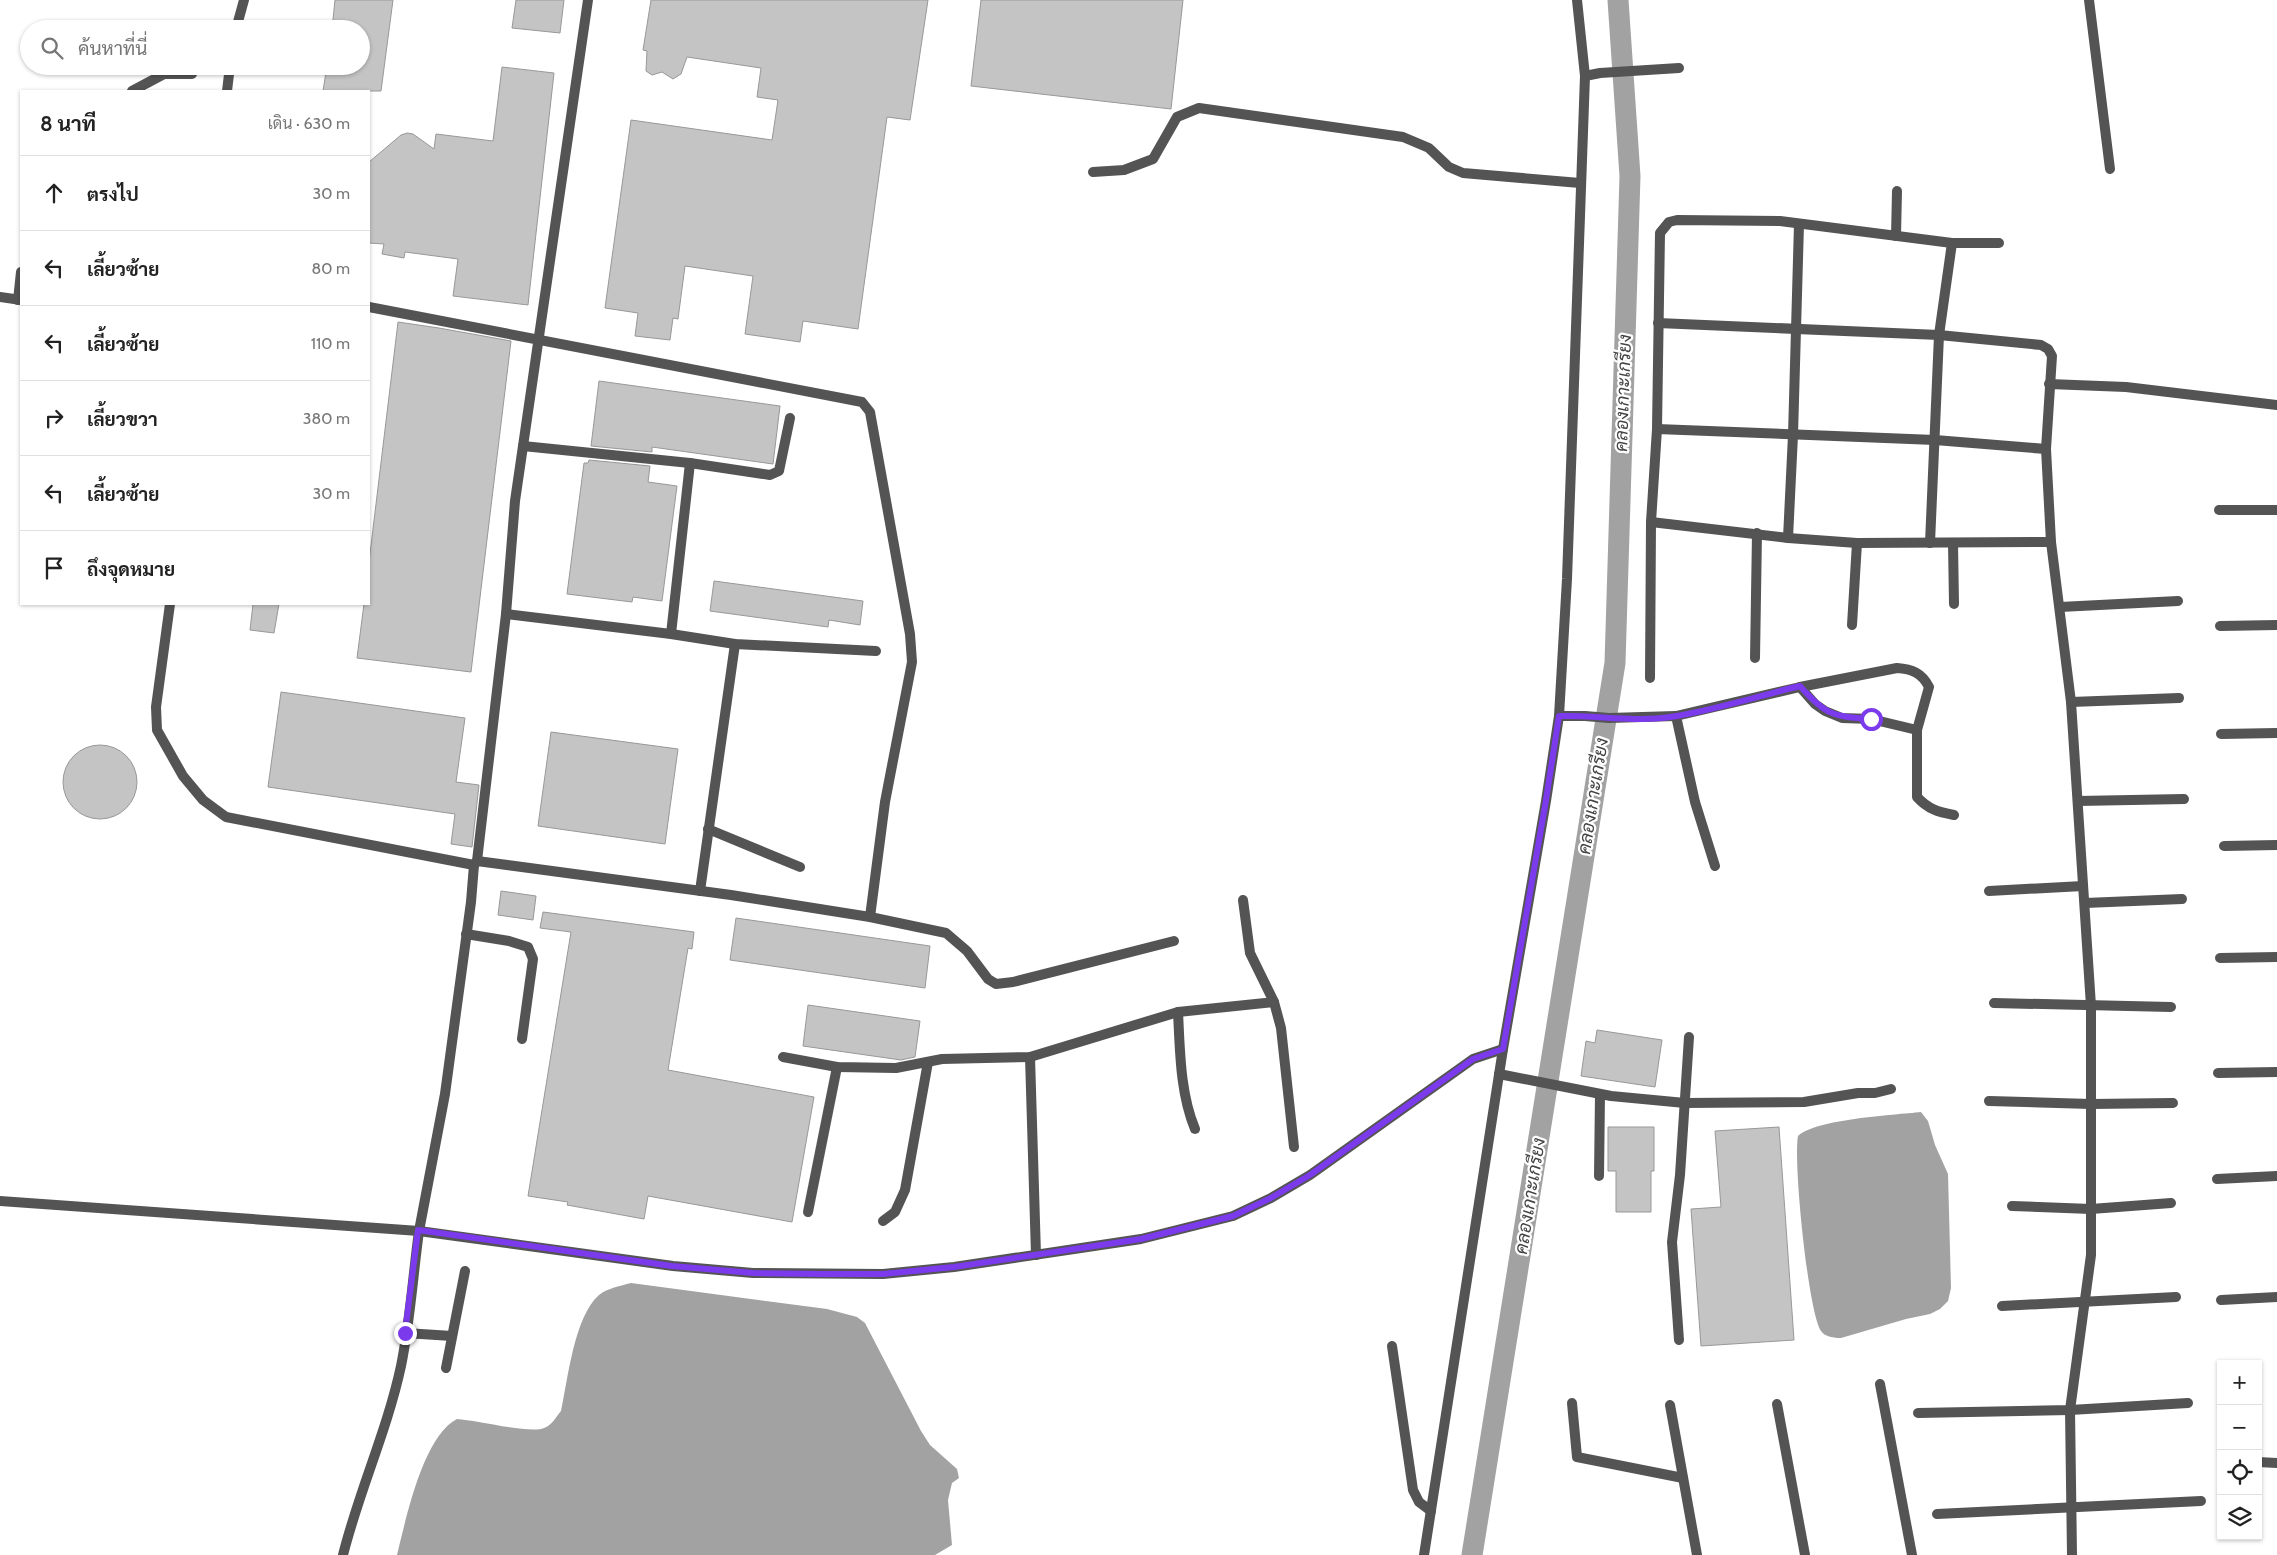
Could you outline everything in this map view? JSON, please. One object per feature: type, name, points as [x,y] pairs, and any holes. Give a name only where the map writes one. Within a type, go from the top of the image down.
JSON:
[{"type":"street","points":[[238,20],[244,0]]},
{"type":"street","points":[[343,1555],[401,1366],[418,1230],[445,1094],[506,614],[523,446],[588,0]]},
{"type":"street","points":[[1424,1555],[1503,1049],[1559,716],[1567,579],[1585,76],[1576,0]]},
{"type":"street","points":[[2089,0],[2110,168]]},
{"type":"street","points":[[1585,76],[1600,73],[1679,68]]},
{"type":"street","points":[[134,90],[162,75]]},
{"type":"street","points":[[227,90],[229,75]]},
{"type":"street","points":[[1093,172],[1124,170],[1153,159],[1177,117],[1199,108],[1403,137],[1429,148],[1449,167],[1463,172],[1580,183]]},
{"type":"street","points":[[1896,236],[1897,191]]},
{"type":"street","points":[[1650,678],[1651,522],[1657,429],[1660,233],[1669,222],[1677,220],[1743,221],[1799,224],[1952,243],[1999,243]]},
{"type":"street","points":[[1788,538],[1799,224]]},
{"type":"street","points":[[1930,543],[1939,335],[1952,243]]},
{"type":"street","points":[[0,297],[20,300]]},
{"type":"street","points":[[370,307],[862,402],[870,412],[910,634],[912,662],[885,802],[870,917]]},
{"type":"street","points":[[1658,323],[1939,335],[2041,345],[2048,349],[2052,356],[2046,448],[2051,542],[2070,702],[2091,1006],[2091,1255],[2070,1410],[2072,1555]]},
{"type":"street","points":[[2049,384],[2126,387],[2277,405]]},
{"type":"street","points":[[523,446],[690,463],[770,475],[779,471],[790,418]]},
{"type":"street","points":[[1657,429],[1935,440],[2046,448]]},
{"type":"street","points":[[671,634],[690,463]]},
{"type":"street","points":[[2219,510],[2277,510]]},
{"type":"street","points":[[1651,522],[1788,538],[1857,543],[2051,542]]},
{"type":"street","points":[[1755,658],[1757,533]]},
{"type":"street","points":[[1852,625],[1857,543]]},
{"type":"street","points":[[1953,543],[1954,604]]},
{"type":"street","points":[[2060,607],[2178,601]]},
{"type":"street","points":[[170,605],[156,707],[157,730],[183,776],[203,800],[226,817],[475,863],[700,891],[870,917],[946,933],[967,951],[988,979],[996,984],[1013,982],[1174,941]]},
{"type":"street","points":[[506,614],[671,634],[735,644],[876,651]]},
{"type":"street","points":[[2220,626],[2277,625]]},
{"type":"street","points":[[700,891],[735,644]]},
{"type":"street","points":[[1559,716],[1609,718],[1676,716],[1800,686],[1896,668],[1910,669],[1924,677],[1929,687],[1917,730],[1917,797],[1926,806],[1937,812],[1954,815]]},
{"type":"street","points":[[1800,686],[1815,704],[1825,711],[1842,718],[1871,719],[1917,730]]},
{"type":"street","points":[[2070,702],[2179,698]]},
{"type":"street","points":[[1676,716],[1695,802],[1715,866]]},
{"type":"street","points":[[2221,734],[2277,733]]},
{"type":"street","points":[[2078,801],[2184,799]]},
{"type":"street","points":[[708,828],[800,867]]},
{"type":"street","points":[[2224,846],[2277,845]]},
{"type":"street","points":[[1989,891],[2083,886]]},
{"type":"street","points":[[2085,903],[2182,899]]},
{"type":"street","points":[[1243,900],[1250,953],[1274,1002],[1281,1028],[1294,1147]]},
{"type":"street","points":[[466,934],[528,946],[533,959],[522,1039]]},
{"type":"street","points":[[2220,958],[2277,957]]},
{"type":"street","points":[[783,1057],[838,1067],[896,1068],[942,1060],[1030,1057],[1178,1012],[1274,1002]]},
{"type":"street","points":[[1994,1004],[2171,1006]]},
{"type":"street","points":[[1178,1012],[1180,1062],[1190,1118],[1195,1129]]},
{"type":"street","points":[[1678,1340],[1672,1242],[1680,1175],[1685,1103],[1684,1078],[1688,1037]]},
{"type":"street","points":[[0,1201],[418,1230],[672,1266],[753,1273],[883,1274],[954,1267],[1141,1239],[1233,1216],[1271,1198],[1310,1175],[1473,1059],[1503,1049]]},
{"type":"street","points":[[1030,1057],[1036,1255]]},
{"type":"street","points":[[883,1221],[895,1212],[904,1190],[928,1062]]},
{"type":"street","points":[[808,1212],[838,1067]]},
{"type":"street","points":[[2218,1073],[2277,1072]]},
{"type":"street","points":[[1499,1074],[1600,1094],[1685,1103],[1804,1102],[1858,1093],[1875,1093],[1891,1089]]},
{"type":"street","points":[[1598,1176],[1600,1094]]},
{"type":"street","points":[[1989,1101],[2091,1104],[2173,1102]]},
{"type":"street","points":[[2218,1178],[2277,1176]]},
{"type":"street","points":[[2012,1206],[2091,1209],[2171,1203]]},
{"type":"street","points":[[446,1368],[465,1271]]},
{"type":"street","points":[[2002,1306],[2176,1297]]},
{"type":"street","points":[[2221,1300],[2277,1297]]},
{"type":"street","points":[[405,1333],[452,1336]]},
{"type":"street","points":[[1392,1346],[1414,1490],[1419,1502],[1431,1510]]},
{"type":"street","points":[[1880,1384],[1912,1555]]},
{"type":"street","points":[[1572,1403],[1577,1457],[1683,1478]]},
{"type":"street","points":[[1918,1413],[2070,1410],[2188,1403]]},
{"type":"street","points":[[1777,1404],[1805,1555]]},
{"type":"street","points":[[1670,1405],[1697,1555]]},
{"type":"street","points":[[2262,1462],[2277,1463]]},
{"type":"street","points":[[1937,1514],[2201,1502]]},
{"type":"shaded area","points":[[1921,1112],[1928,1121],[1935,1145],[1948,1174],[1951,1288],[1948,1301],[1940,1309],[1930,1314],[1841,1338],[1827,1336],[1821,1331],[1811,1296],[1800,1203],[1798,1136],[1807,1130],[1838,1122],[1875,1116]]},
{"type":"shaded area","points":[[631,1283],[827,1309],[857,1317],[865,1323],[921,1431],[930,1445],[957,1469],[959,1478],[952,1483],[948,1500],[952,1545],[935,1555],[397,1555],[405,1521],[425,1460],[445,1428],[457,1419],[527,1429],[544,1428],[549,1425],[561,1411],[573,1349],[590,1305],[599,1295]]},
{"type":"building","points":[[335,0],[393,0],[381,91],[323,90],[326,75],[370,75],[370,20],[333,20]]},
{"type":"building","points":[[516,0],[564,0],[560,33],[512,28]]},
{"type":"building","points":[[651,0],[928,0],[910,120],[887,117],[858,329],[803,321],[800,342],[745,334],[753,276],[685,266],[678,319],[673,318],[670,340],[635,336],[638,313],[605,308],[631,120],[772,140],[778,100],[757,97],[761,68],[687,57],[681,74],[673,79],[662,72],[652,75],[646,71],[647,51],[643,50]]},
{"type":"building","points":[[981,0],[1183,0],[1171,109],[971,86]]},
{"type":"building","points":[[502,67],[554,73],[528,305],[453,296],[458,259],[405,252],[404,258],[382,254],[384,244],[370,243],[370,161],[401,135],[413,134],[434,149],[436,134],[493,141]]},
{"type":"building","points":[[398,322],[511,341],[471,672],[357,658],[364,605],[370,605],[370,554]]},
{"type":"building","points":[[599,381],[780,406],[773,464],[652,447],[652,452],[591,446]]},
{"type":"building","points":[[589,460],[650,466],[648,482],[677,486],[662,601],[633,597],[632,602],[567,594],[584,463],[588,463]]},
{"type":"building","points":[[714,581],[863,601],[860,625],[829,620],[828,627],[710,611]]},
{"type":"building","points":[[253,605],[279,605],[274,633],[250,630]]},
{"type":"building","points":[[281,692],[465,718],[456,782],[479,785],[472,847],[451,844],[455,814],[268,787]]},
{"type":"building","points":[[551,732],[678,749],[665,844],[538,826]]},
{"type":"building","points":[[100,745],[121,751],[131,761],[137,782],[131,803],[121,813],[100,819],[79,813],[69,803],[63,782],[69,761],[79,751]]},
{"type":"building","points":[[501,891],[536,896],[533,920],[498,915]]},
{"type":"building","points":[[543,912],[694,932],[692,949],[688,948],[668,1070],[814,1097],[792,1222],[648,1196],[644,1219],[567,1205],[568,1202],[528,1196],[571,932],[540,928]]},
{"type":"building","points":[[736,918],[930,946],[925,988],[730,960]]},
{"type":"building","points":[[808,1005],[920,1021],[915,1057],[901,1060],[803,1046]]},
{"type":"building","points":[[1597,1030],[1662,1040],[1655,1087],[1581,1076],[1586,1041],[1595,1043]]},
{"type":"building","points":[[1608,1127],[1654,1127],[1654,1171],[1651,1171],[1651,1212],[1616,1212],[1616,1171],[1608,1171]]},
{"type":"building","points":[[1779,1127],[1794,1340],[1701,1346],[1691,1209],[1721,1207],[1715,1131]]},
{"type":"waterway","name":"คลองเกาะเกรียง","points":[[1472,1555],[1615,663],[1630,176],[1618,0]]},
{"type":"route","points":[[405,1333],[418,1230],[672,1266],[753,1273],[883,1274],[954,1267],[1141,1239],[1233,1216],[1271,1198],[1310,1175],[1473,1059],[1503,1049],[1559,716],[1650,718],[1676,716],[1800,686],[1815,704],[1825,711],[1842,718],[1871,719]]}]
